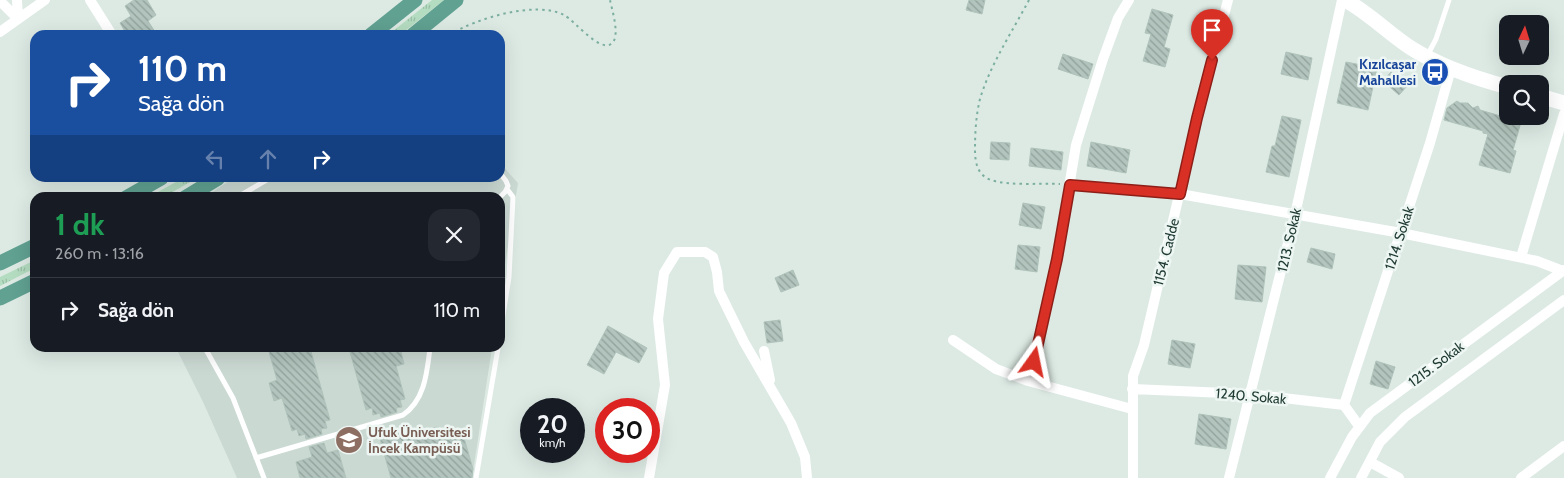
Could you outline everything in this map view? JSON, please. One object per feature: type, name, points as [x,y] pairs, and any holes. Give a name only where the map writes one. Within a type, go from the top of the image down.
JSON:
[{"type":"main road","points":[[377,30],[415,0]]},
{"type":"main road","points":[[420,30],[456,0]]},
{"type":"main road","points":[[1343,0],[1365,12],[1411,48],[1427,57],[1451,69],[1499,84]]},
{"type":"main road","points":[[1549,99],[1564,103]]},
{"type":"main road","points":[[136,192],[154,182]]},
{"type":"main road","points":[[195,192],[211,182]]},
{"type":"main road","points":[[0,263],[30,248]]},
{"type":"main road","points":[[0,298],[30,283]]},
{"type":"street","points":[[17,0],[18,19]]},
{"type":"street","points":[[0,32],[45,0]]},
{"type":"street","points":[[90,0],[109,30]]},
{"type":"street","points":[[1028,381],[1052,283],[1067,209],[1076,145],[1118,18],[1129,0]]},
{"type":"street","name":"1154. Cadde","points":[[1134,478],[1133,376],[1144,345],[1197,118],[1228,0]]},
{"type":"street","name":"1213. Sokak","points":[[1229,478],[1295,215],[1343,0]]},
{"type":"street","points":[[0,1],[18,19]]},
{"type":"street","name":"1214. Sokak","points":[[1344,405],[1430,143],[1451,69]]},
{"type":"street","points":[[1521,257],[1564,114]]},
{"type":"street","points":[[1070,185],[1180,194],[1401,233],[1521,257],[1563,270]]},
{"type":"street","points":[[649,478],[664,385],[658,319],[659,310],[664,274],[677,252],[705,252],[713,257],[719,291],[744,342],[792,423],[805,457],[807,478]]},
{"type":"street","name":"1215. Sokak","points":[[1330,478],[1359,426],[1370,412],[1563,270]]},
{"type":"street","points":[[1361,478],[1380,442],[1405,417],[1564,300]]},
{"type":"street","points":[[953,340],[996,369],[1028,381],[1132,409]]},
{"type":"street","points":[[764,351],[773,393]]},
{"type":"street","name":"1240. Sokak","points":[[1132,389],[1250,394],[1344,405]]},
{"type":"street","points":[[1344,405],[1359,426]]},
{"type":"street","points":[[1521,478],[1564,446]]},
{"type":"street","points":[[1370,462],[1399,478]]},
{"type":"lane","points":[[1427,57],[1436,39],[1450,0]]},
{"type":"lane","points":[[504,192],[508,183],[505,179]]},
{"type":"lane","points":[[246,192],[263,182]]},
{"type":"lane","points":[[505,302],[509,277],[513,197],[507,189]]},
{"type":"lane","points":[[207,352],[233,398],[264,478]]},
{"type":"lane","points":[[256,458],[403,415],[413,408],[420,397],[429,352]]},
{"type":"lane","points":[[476,478],[497,352]]},
{"type":"path","points":[[458,30],[471,23],[496,15],[539,11],[553,12],[564,16],[600,45],[608,46],[614,41],[616,35],[610,0]]},
{"type":"path","points":[[1029,0],[988,79],[980,100],[975,136],[975,160],[980,173],[991,180],[1070,185]]},
{"type":"shaded area","points":[[505,169],[518,183],[505,265],[505,192],[213,192],[227,182],[505,182]]},
{"type":"shaded area","name":"Ufuk Üniversitesi İncek Kampüsü","points":[[178,352],[491,352],[472,478],[237,478]]},
{"type":"green space","points":[[432,0],[444,0],[406,30],[394,30]]},
{"type":"green space","points":[[176,182],[190,182],[173,192],[158,192]]},
{"type":"green space","points":[[30,262],[30,271],[0,286],[0,277]]},
{"type":"building","points":[[134,0],[147,0],[156,15],[148,21],[154,30],[124,30],[120,23],[131,16],[125,6]]},
{"type":"building","points":[[969,0],[985,0],[982,14],[966,10]]},
{"type":"building","points":[[1152,9],[1173,15],[1164,47],[1170,49],[1165,67],[1143,61],[1151,34],[1145,33]]},
{"type":"building","points":[[1286,52],[1312,58],[1308,80],[1281,74]]},
{"type":"building","points":[[1063,54],[1093,64],[1088,79],[1058,69]]},
{"type":"building","points":[[1346,62],[1377,68],[1368,110],[1337,103]]},
{"type":"building","points":[[1391,72],[1407,86],[1399,95],[1383,81]]},
{"type":"building","points":[[1457,101],[1468,103],[1473,108],[1478,106],[1480,110],[1499,116],[1499,125],[1520,125],[1513,150],[1516,151],[1510,173],[1479,165],[1488,134],[1444,120],[1447,108]]},
{"type":"building","points":[[1282,116],[1301,120],[1289,177],[1266,172],[1272,146],[1275,146]]},
{"type":"building","points":[[991,142],[1010,143],[1009,160],[990,159]]},
{"type":"building","points":[[1091,142],[1130,150],[1126,173],[1087,166]]},
{"type":"building","points":[[1031,148],[1063,152],[1061,170],[1029,166]]},
{"type":"building","points":[[1023,203],[1045,207],[1041,229],[1019,225]]},
{"type":"building","points":[[1018,245],[1040,247],[1037,272],[1015,269]]},
{"type":"building","points":[[1311,248],[1335,254],[1332,269],[1307,262]]},
{"type":"building","points":[[1238,265],[1266,267],[1262,302],[1235,299]]},
{"type":"building","points":[[793,270],[799,285],[781,292],[775,278]]},
{"type":"building","points":[[780,320],[783,341],[767,343],[764,322]]},
{"type":"building","points":[[608,326],[647,348],[639,363],[616,352],[604,374],[587,365]]},
{"type":"building","points":[[1172,340],[1195,344],[1190,368],[1168,364]]},
{"type":"building","points":[[269,352],[311,352],[330,420],[325,421],[327,428],[321,429],[322,434],[306,439],[305,434],[299,436],[297,429],[292,431],[282,398],[274,401],[269,383],[277,380]]},
{"type":"building","points":[[350,352],[401,352],[404,364],[396,366],[405,399],[400,400],[402,407],[396,408],[397,412],[381,417],[380,413],[373,415],[372,408],[366,410]]},
{"type":"building","points":[[1376,361],[1395,367],[1388,389],[1370,384]]},
{"type":"building","points":[[1199,414],[1231,419],[1226,449],[1195,444]]},
{"type":"building","points":[[437,427],[440,437],[462,431],[473,469],[472,478],[391,478],[380,439],[405,432],[406,436]]},
{"type":"building","points":[[324,443],[327,453],[338,450],[346,478],[300,478],[296,462],[312,457],[309,447]]},
{"type":"place","name":"Kızılcaşar Mahallesi","points":[[1435,72]]},
{"type":"place","name":"Ufuk Üniversitesi İncek Kampüsü","points":[[349,440]]},
{"type":"route","points":[[1034,362],[1057,259],[1070,185],[1180,194],[1212,60]]}]
